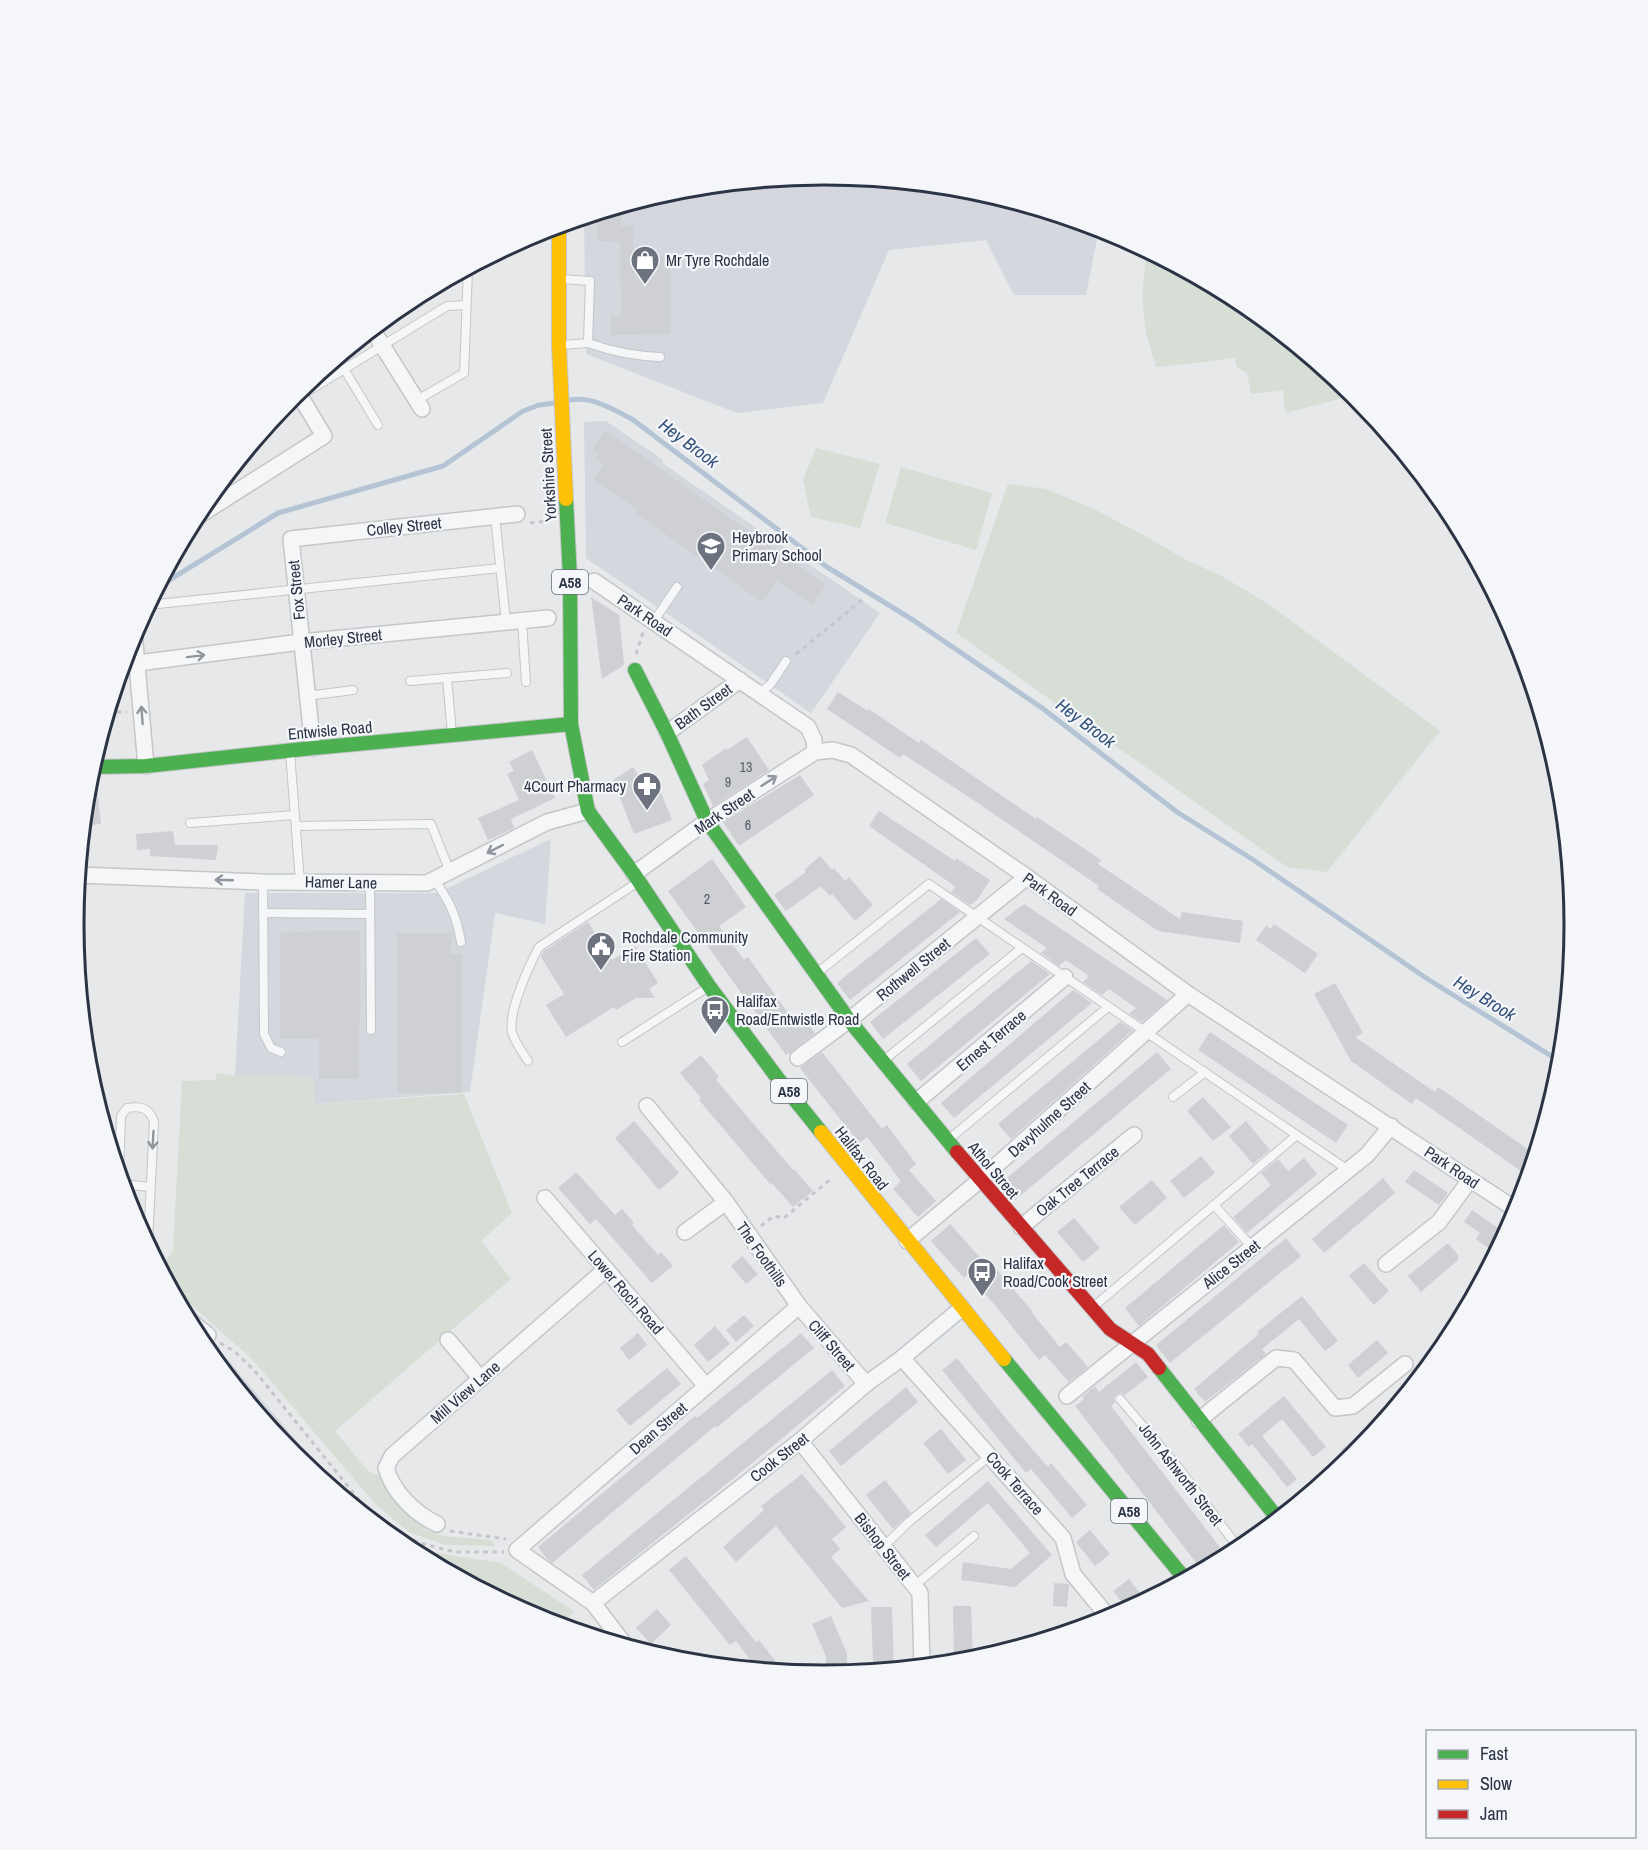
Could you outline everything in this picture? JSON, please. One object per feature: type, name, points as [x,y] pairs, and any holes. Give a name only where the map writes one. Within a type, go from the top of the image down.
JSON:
[{"type":"main road","name":"Yorkshire Street","points":[[559,234],[559,345],[570,578],[571,724]]},
{"type":"main road","name":"Athol Street","points":[[635,670],[707,821],[849,1020],[980,1180],[1110,1329],[1148,1354],[1273,1512]]},
{"type":"main road","name":"Entwisle Road","points":[[101,767],[146,766],[571,724]]},
{"type":"main road","name":"Halifax Road","points":[[571,724],[588,811],[637,878],[709,986],[779,1080],[907,1241],[1180,1573]]},
{"type":"street","points":[[377,336],[420,405]]},
{"type":"street","points":[[215,505],[324,436],[303,400]]},
{"type":"street","name":"Colley Street","points":[[291,538],[494,510],[517,514]]},
{"type":"street","name":"Fox Street","points":[[291,538],[313,748]]},
{"type":"street","name":"Park Road","points":[[594,581],[808,727],[814,741],[815,752],[833,750],[851,755],[1027,877],[1188,994],[1509,1205]]},
{"type":"street","name":"Morley Street","points":[[138,663],[301,642],[549,618]]},
{"type":"street","points":[[137,651],[146,766]]},
{"type":"street","name":"Bath Street","points":[[667,733],[740,680]]},
{"type":"street","name":"Mark Street","points":[[637,878],[707,821],[815,752]]},
{"type":"street","name":"Hamer Lane","points":[[86,875],[263,882],[427,883],[548,822],[588,811]]},
{"type":"street","name":"Rothwell Street","points":[[798,1058],[849,1020],[1027,877]]},
{"type":"street","name":"Ernest Terrace","points":[[916,1102],[1065,977]]},
{"type":"street","name":"Davyhulme Street","points":[[907,1241],[980,1180],[1188,994]]},
{"type":"street","name":"The Foothills","points":[[647,1106],[726,1203],[799,1306]]},
{"type":"street","name":"Alice Street","points":[[1066,1396],[1367,1155],[1391,1126]]},
{"type":"street","name":"Oak Tree Terrace","points":[[1021,1227],[1134,1135]]},
{"type":"street","points":[[1386,1264],[1439,1222],[1470,1180]]},
{"type":"street","name":"Lower Roch Road","points":[[546,1198],[706,1386]]},
{"type":"street","points":[[685,1232],[726,1203]]},
{"type":"street","name":"Mill View Lane","points":[[437,1524],[415,1509],[397,1491],[386,1468],[392,1456],[606,1269]]},
{"type":"street","name":"Cliff Street","points":[[799,1306],[866,1384]]},
{"type":"street","name":"Dean Street","points":[[517,1550],[799,1306]]},
{"type":"street","name":"Cook Street","points":[[593,1603],[800,1441],[866,1384],[902,1358],[962,1308]]},
{"type":"street","points":[[448,1340],[481,1378]]},
{"type":"street","name":"Cook Terrace","points":[[902,1358],[1063,1538],[1073,1575],[1103,1611]]},
{"type":"street","points":[[1198,1420],[1276,1358],[1294,1360],[1335,1408],[1353,1406],[1405,1364]]},
{"type":"street","name":"Bishop Street","points":[[800,1441],[920,1593],[922,1659]]},
{"type":"street","points":[[517,1550],[593,1603],[618,1636]]},
{"type":"lane","points":[[420,405],[464,373],[468,277]]},
{"type":"lane","points":[[560,279],[590,281],[588,343]]},
{"type":"lane","points":[[326,379],[447,306],[466,305]]},
{"type":"lane","points":[[559,345],[588,343],[611,351],[660,357]]},
{"type":"lane","points":[[344,369],[378,425]]},
{"type":"lane","points":[[494,510],[500,568],[514,621],[526,682]]},
{"type":"lane","points":[[157,604],[500,568]]},
{"type":"lane","points":[[651,619],[677,586]]},
{"type":"lane","points":[[759,693],[770,685],[786,662]]},
{"type":"lane","points":[[411,681],[507,673]]},
{"type":"lane","points":[[447,678],[452,735]]},
{"type":"lane","points":[[307,696],[353,690]]},
{"type":"lane","points":[[290,751],[300,882]]},
{"type":"lane","points":[[190,823],[295,815]]},
{"type":"lane","points":[[296,826],[431,824],[450,872]]},
{"type":"lane","points":[[528,1061],[512,1033],[512,1013],[539,946],[637,878]]},
{"type":"lane","points":[[435,880],[450,902],[457,918],[461,942]]},
{"type":"lane","points":[[263,882],[264,1034],[271,1048],[281,1052]]},
{"type":"lane","points":[[370,883],[371,1030]]},
{"type":"lane","points":[[816,974],[929,884],[1348,1170]]},
{"type":"lane","points":[[263,913],[370,914]]},
{"type":"lane","points":[[882,1062],[1022,948]]},
{"type":"lane","points":[[622,1042],[709,986]]},
{"type":"lane","points":[[948,1141],[1108,1007]]},
{"type":"lane","points":[[1173,1097],[1205,1072]]},
{"type":"lane","points":[[120,1153],[122,1116],[127,1108],[145,1108],[150,1112],[154,1121],[149,1227]]},
{"type":"lane","points":[[1092,1308],[1297,1135]]},
{"type":"lane","points":[[131,1185],[150,1187]]},
{"type":"lane","points":[[1214,1205],[1252,1247]]},
{"type":"lane","name":"John Ashworth Street","points":[[1120,1400],[1178,1467],[1233,1541]]},
{"type":"lane","points":[[883,1546],[990,1455]]},
{"type":"lane","points":[[914,1586],[974,1536]]},
{"type":"path","points":[[517,514],[526,523],[566,520]]},
{"type":"path","points":[[786,662],[862,600]]},
{"type":"path","points":[[635,670],[633,663],[651,619]]},
{"type":"path","points":[[749,1236],[774,1216],[784,1218],[847,1165]]},
{"type":"path","points":[[214,1343],[234,1351],[254,1370],[357,1498]]},
{"type":"path","points":[[413,1540],[454,1552],[499,1553],[517,1550],[510,1539],[450,1531],[437,1524]]},
{"type":"shaded area","points":[[824,185],[921,191],[1016,210],[1097,237],[1086,295],[1014,295],[986,240],[889,250],[823,403],[737,413],[586,354],[584,225],[632,210],[680,199],[727,191]]},
{"type":"shaded area","points":[[1146,259],[1194,284],[1235,310],[1312,369],[1343,398],[1285,413],[1283,390],[1251,394],[1247,373],[1236,366],[1235,357],[1156,367],[1146,334],[1142,294]]},
{"type":"shaded area","name":"Heybrook Primary School","points":[[606,421],[663,460],[662,463],[880,613],[811,713],[586,558],[584,422]]},
{"type":"shaded area","points":[[816,448],[880,464],[860,528],[811,517],[803,480]]},
{"type":"shaded area","points":[[901,467],[992,493],[976,550],[885,523]]},
{"type":"shaded area","points":[[1008,484],[1046,489],[1094,509],[1186,560],[1220,575],[1270,605],[1440,731],[1327,872],[1287,867],[956,633]]},
{"type":"shaded area","points":[[551,839],[545,924],[495,913],[470,1092],[315,1104],[235,1076],[245,893],[437,893]]},
{"type":"shaded area","points":[[217,1073],[235,1076],[313,1077],[315,1104],[464,1094],[512,1213],[481,1241],[511,1279],[335,1431],[368,1471],[379,1476],[401,1505],[427,1530],[443,1536],[492,1540],[495,1546],[445,1545],[409,1532],[376,1505],[253,1360],[183,1295],[165,1262],[173,1250],[182,1081],[215,1080]]},
{"type":"shaded area","points":[[228,1360],[309,1456],[268,1413],[237,1375]]},
{"type":"shaded area","points":[[432,1552],[501,1563],[575,1612],[567,1619],[541,1609],[497,1589]]},
{"type":"building","name":"Mr Tyre Rochdale","points":[[621,213],[621,226],[634,226],[633,256],[670,256],[671,334],[611,335],[611,315],[621,316],[620,242],[597,241],[598,220]]},
{"type":"building","points":[[605,430],[826,585],[812,605],[777,581],[762,602],[635,513],[638,510],[593,480],[604,465],[595,459],[599,454],[592,450]]},
{"type":"building","points":[[591,597],[619,615],[624,665],[602,679]]},
{"type":"building","points":[[838,692],[868,711],[869,709],[919,743],[921,740],[1036,819],[1037,817],[1101,860],[1098,864],[1180,919],[1182,912],[1243,921],[1240,943],[1158,931],[1097,889],[1099,886],[972,799],[903,754],[900,758],[827,709]]},
{"type":"building","points":[[747,737],[769,770],[713,806],[703,784],[709,780],[702,765]]},
{"type":"building","points":[[532,750],[555,798],[511,819],[514,828],[488,840],[478,818],[519,800],[507,774],[514,771],[509,762]]},
{"type":"building","name":"4Court Pharmacy","points":[[633,767],[649,792],[659,788],[672,820],[634,834],[613,780]]},
{"type":"building","points":[[800,775],[814,795],[739,846],[723,822]]},
{"type":"building","points":[[97,787],[101,824],[90,825]]},
{"type":"building","points":[[879,811],[955,861],[956,858],[990,880],[978,899],[970,905],[951,892],[956,887],[869,826]]},
{"type":"building","points":[[173,831],[175,845],[218,845],[216,860],[150,856],[150,849],[137,850],[136,834]]},
{"type":"building","points":[[820,856],[845,881],[849,877],[873,905],[855,921],[832,894],[830,896],[821,886],[786,911],[774,895],[806,872],[804,870]]},
{"type":"building","points":[[712,859],[746,907],[719,926],[744,960],[748,957],[796,1024],[804,1019],[815,1033],[789,1054],[786,1055],[668,891]]},
{"type":"building","points":[[941,899],[960,912],[850,1000],[837,983]]},
{"type":"building","points":[[1024,904],[1167,1000],[1142,1022],[1129,1014],[1136,1008],[1109,989],[1102,995],[1083,982],[1089,976],[1066,960],[1059,966],[1041,953],[1047,948],[1004,919]]},
{"type":"building","name":"Rochdale Community Fire Station","points":[[588,922],[612,960],[635,946],[658,983],[649,989],[655,998],[636,998],[616,1010],[614,1007],[566,1037],[546,1005],[564,994],[541,957],[544,951]]},
{"type":"building","points":[[1274,924],[1318,954],[1305,973],[1256,940],[1266,926],[1271,929]]},
{"type":"building","points":[[360,931],[359,1079],[319,1079],[319,1039],[280,1039],[280,933]]},
{"type":"building","points":[[397,933],[452,933],[451,954],[462,954],[462,1093],[397,1093]]},
{"type":"building","points":[[976,938],[990,954],[883,1039],[870,1022]]},
{"type":"building","points":[[1031,961],[1050,974],[921,1081],[907,1064]]},
{"type":"building","points":[[1335,983],[1363,1033],[1355,1037],[1435,1092],[1438,1087],[1529,1150],[1522,1172],[1416,1098],[1412,1104],[1351,1061],[1314,994]]},
{"type":"building","points":[[1073,990],[1092,1003],[954,1118],[941,1103]]},
{"type":"building","points":[[1120,1022],[1133,1030],[1011,1139],[998,1124]]},
{"type":"building","points":[[1210,1032],[1348,1125],[1336,1143],[1198,1050]]},
{"type":"building","points":[[822,1052],[882,1129],[887,1125],[916,1164],[909,1170],[936,1201],[918,1217],[893,1189],[901,1181],[867,1137],[859,1143],[800,1068]]},
{"type":"building","points":[[1157,1052],[1171,1069],[1015,1200],[1001,1183]]},
{"type":"building","points":[[701,1055],[719,1077],[716,1080],[813,1191],[793,1207],[772,1183],[771,1185],[699,1100],[701,1098],[680,1073]]},
{"type":"building","points":[[1203,1097],[1231,1127],[1213,1141],[1187,1111]]},
{"type":"building","points":[[634,1121],[679,1173],[659,1190],[615,1138]]},
{"type":"building","points":[[1246,1121],[1270,1150],[1253,1164],[1229,1136]]},
{"type":"building","points":[[1201,1156],[1215,1173],[1184,1198],[1170,1181]]},
{"type":"building","points":[[1304,1158],[1317,1174],[1247,1233],[1233,1217],[1271,1185],[1261,1173],[1278,1159],[1288,1171]]},
{"type":"building","points":[[1414,1170],[1448,1193],[1439,1205],[1405,1182]]},
{"type":"building","points":[[576,1172],[615,1215],[622,1209],[634,1223],[632,1225],[658,1255],[661,1252],[673,1266],[652,1283],[596,1219],[590,1224],[558,1188]]},
{"type":"building","points":[[1383,1178],[1395,1193],[1324,1253],[1312,1239]]},
{"type":"building","points":[[1152,1180],[1167,1198],[1135,1225],[1119,1207]]},
{"type":"building","points":[[1472,1210],[1499,1228],[1489,1249],[1476,1239],[1480,1233],[1464,1222]]},
{"type":"building","points":[[1074,1218],[1100,1248],[1083,1262],[1057,1232]]},
{"type":"building","points":[[950,1224],[985,1263],[989,1260],[1060,1347],[1066,1342],[1088,1367],[1069,1382],[1045,1355],[1039,1360],[993,1303],[967,1275],[964,1278],[931,1241]]},
{"type":"building","points":[[1224,1225],[1239,1242],[1139,1326],[1125,1308]]},
{"type":"building","points":[[1286,1238],[1301,1256],[1170,1363],[1156,1345]]},
{"type":"building","points":[[1448,1243],[1458,1255],[1458,1260],[1421,1292],[1408,1276]]},
{"type":"building","points":[[742,1256],[758,1274],[746,1284],[731,1266]]},
{"type":"building","points":[[1364,1263],[1389,1291],[1374,1305],[1349,1276]]},
{"type":"building","points":[[1302,1296],[1338,1341],[1325,1351],[1299,1319],[1262,1349],[1266,1354],[1205,1402],[1194,1389],[1259,1334],[1257,1332]]},
{"type":"building","points":[[744,1315],[754,1326],[736,1342],[726,1330]]},
{"type":"building","points":[[715,1326],[730,1344],[708,1362],[694,1345]]},
{"type":"building","points":[[638,1333],[647,1345],[629,1360],[620,1348]]},
{"type":"building","points":[[801,1333],[814,1348],[716,1428],[715,1426],[552,1563],[548,1560],[538,1547],[695,1416],[697,1418]]},
{"type":"building","points":[[1377,1340],[1388,1353],[1358,1378],[1348,1365]]},
{"type":"building","points":[[957,1358],[1048,1467],[1051,1463],[1087,1505],[1072,1518],[1031,1469],[1026,1473],[942,1370]]},
{"type":"building","points":[[1136,1362],[1148,1377],[1125,1395],[1117,1394],[1114,1398],[1115,1403],[1111,1406],[1221,1549],[1197,1564],[1075,1406],[1095,1386],[1099,1392]]},
{"type":"building","points":[[667,1368],[681,1384],[630,1426],[616,1410]]},
{"type":"building","points":[[832,1370],[845,1386],[594,1590],[582,1575]]},
{"type":"building","points":[[906,1387],[918,1402],[841,1466],[829,1451]]},
{"type":"building","points":[[1284,1396],[1326,1447],[1313,1457],[1282,1419],[1262,1436],[1297,1479],[1287,1487],[1252,1444],[1249,1447],[1238,1434]]},
{"type":"building","points":[[941,1429],[966,1460],[948,1474],[923,1443]]},
{"type":"building","points":[[1361,1434],[1343,1452],[1341,1450]]},
{"type":"building","points":[[802,1474],[846,1527],[832,1539],[840,1549],[831,1557],[869,1601],[842,1608],[776,1526],[736,1562],[723,1547],[764,1510],[761,1506]]},
{"type":"building","points":[[885,1480],[911,1513],[893,1529],[866,1495]]},
{"type":"building","points":[[988,1481],[1052,1555],[1015,1587],[961,1580],[963,1562],[1011,1569],[1030,1553],[988,1503],[936,1547],[925,1535]]},
{"type":"building","points":[[1090,1530],[1110,1554],[1095,1566],[1076,1542]]},
{"type":"building","points":[[686,1556],[756,1642],[759,1640],[777,1663],[751,1661],[736,1641],[730,1645],[669,1570]]},
{"type":"building","points":[[1129,1579],[1140,1594],[1122,1602],[1113,1591]]},
{"type":"building","points":[[1054,1583],[1069,1584],[1067,1607],[1053,1606]]},
{"type":"building","points":[[953,1606],[971,1606],[973,1650],[954,1653]]},
{"type":"building","points":[[871,1607],[892,1607],[894,1661],[873,1663]]},
{"type":"building","points":[[657,1609],[671,1625],[651,1644],[636,1628]]},
{"type":"building","points":[[831,1616],[847,1653],[847,1664],[826,1665],[826,1656],[812,1624]]},
{"type":"waterway","name":"Hey Brook","points":[[570,400],[594,402],[632,419],[827,567],[913,620],[1042,708],[1177,812],[1252,859],[1429,980],[1552,1056]]},
{"type":"waterway","name":"Hey Brook","points":[[170,580],[278,513],[443,466],[523,411],[539,405],[555,403]]},
{"type":"traffic: fast","points":[[566,499],[570,578],[571,724],[588,811],[634,874],[709,986],[821,1132]]},
{"type":"traffic: fast","points":[[635,670],[707,821],[849,1020],[957,1152]]},
{"type":"traffic: fast","points":[[101,767],[146,766],[571,724]]},
{"type":"traffic: fast","points":[[1004,1359],[1180,1573]]},
{"type":"traffic: fast","points":[[1159,1368],[1273,1513]]},
{"type":"traffic: slow","points":[[559,234],[559,345],[566,499]]},
{"type":"traffic: slow","points":[[821,1132],[1004,1359]]},
{"type":"traffic: jam","points":[[957,1152],[1110,1329],[1148,1354],[1159,1368]]},
{"type":"place","name":"Mr Tyre Rochdale","points":[[645,286]]},
{"type":"place","name":"Heybrook Primary School","points":[[711,572]]},
{"type":"place","name":"4Court Pharmacy","points":[[647,812]]},
{"type":"place","name":"Rochdale Community Fire Station","points":[[601,972]]},
{"type":"place","name":"Halifax Road/Entwistle Road","points":[[715,1036]]},
{"type":"place","name":"Halifax Road/Cook Street","points":[[982,1298]]}]
